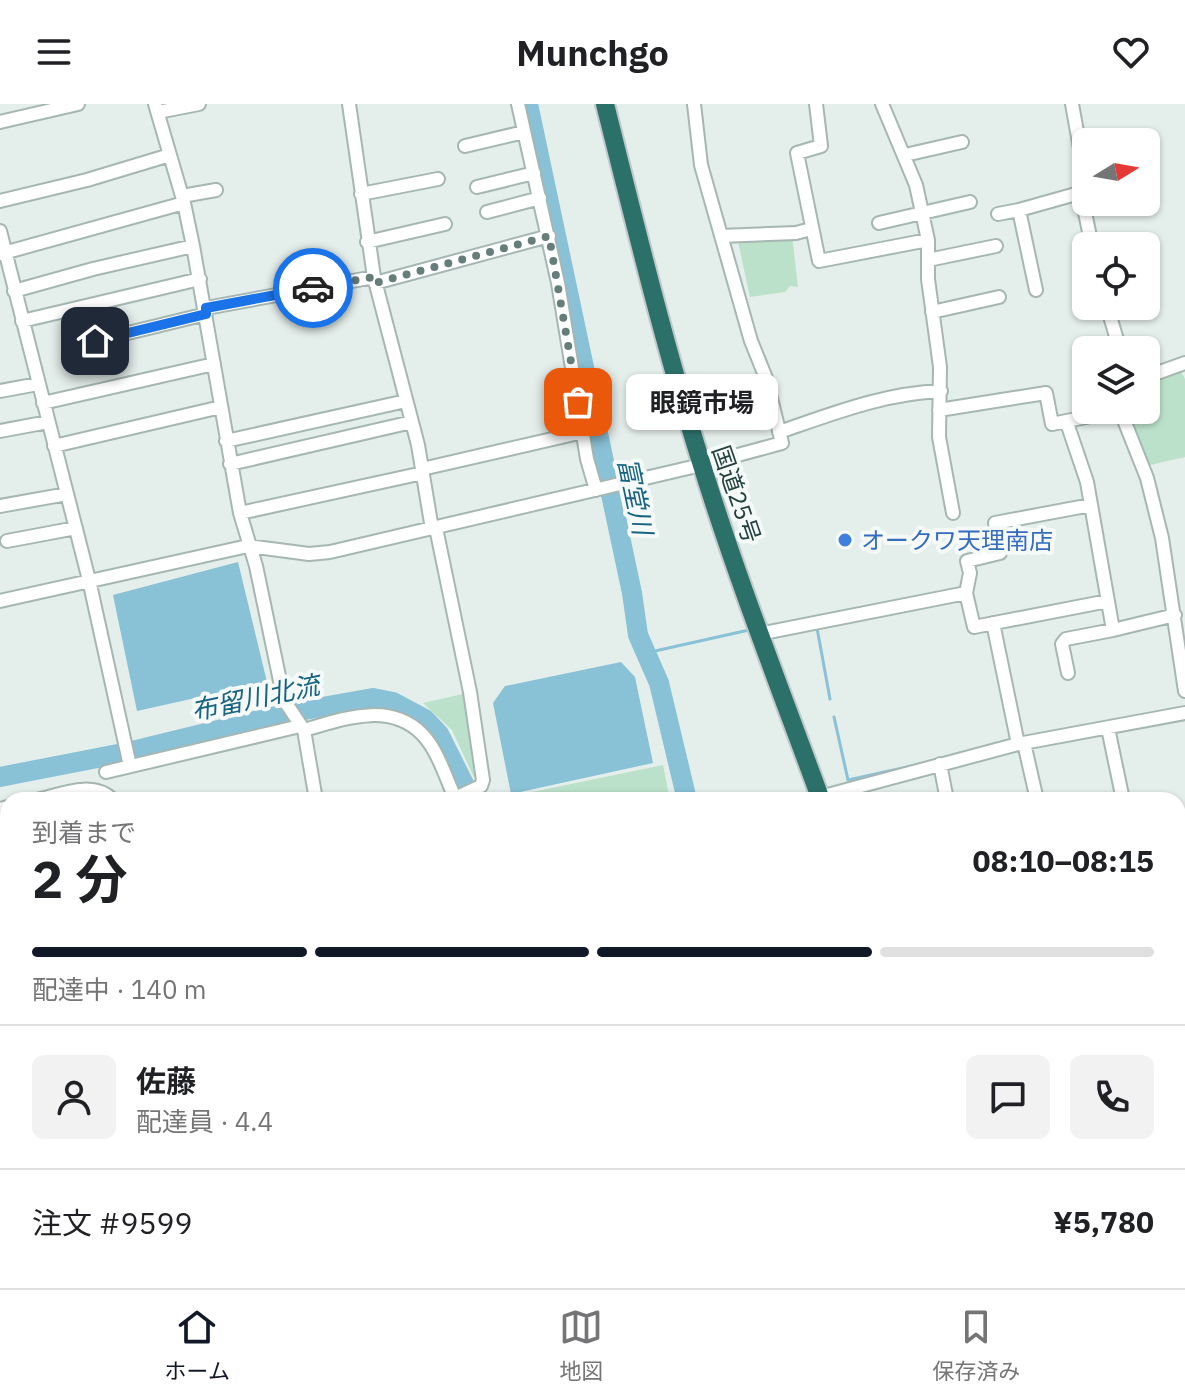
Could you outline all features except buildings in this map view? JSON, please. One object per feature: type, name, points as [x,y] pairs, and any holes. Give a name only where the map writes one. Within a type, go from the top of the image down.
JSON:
[{"type":"highway","name":"国道25号","points":[[605,104],[701,465],[818,792]]},
{"type":"street","points":[[0,122],[78,104]]},
{"type":"street","points":[[199,104],[157,108],[183,200],[200,279],[240,513],[256,566],[284,700],[302,726],[314,792]]},
{"type":"street","points":[[349,104],[374,280],[412,422],[470,692],[483,780],[481,786],[468,792]]},
{"type":"street","points":[[518,104],[549,236],[583,432],[603,489]]},
{"type":"street","points":[[0,601],[248,546],[309,554],[330,552],[603,489],[782,443],[766,378],[751,341],[701,165],[694,104]]},
{"type":"street","points":[[816,104],[821,146],[797,153],[819,261],[928,240]]},
{"type":"street","points":[[1072,104],[1076,128]]},
{"type":"street","points":[[885,105],[905,155],[928,240],[941,391],[939,437],[953,513]]},
{"type":"street","points":[[465,146],[524,132]]},
{"type":"street","points":[[905,155],[962,142]]},
{"type":"street","points":[[0,201],[87,180],[170,155]]},
{"type":"street","points":[[477,187],[534,173]]},
{"type":"street","points":[[361,194],[438,179]]},
{"type":"street","points":[[2,254],[216,190]]},
{"type":"street","points":[[998,214],[1072,195]]},
{"type":"street","points":[[487,212],[540,198]]},
{"type":"street","points":[[879,223],[970,202]]},
{"type":"street","points":[[1019,210],[1036,290]]},
{"type":"street","points":[[367,242],[445,224]]},
{"type":"street","points":[[721,236],[796,233],[811,229]]},
{"type":"street","points":[[0,231],[2,254],[89,580],[130,766]]},
{"type":"street","points":[[91,338],[206,311],[374,280],[549,236]]},
{"type":"street","points":[[14,291],[193,246]]},
{"type":"street","points":[[928,260],[996,246]]},
{"type":"street","points":[[22,321],[200,279]]},
{"type":"street","points":[[932,312],[999,297]]},
{"type":"street","points":[[1160,372],[1185,363]]},
{"type":"street","points":[[43,403],[214,364]]},
{"type":"street","points":[[0,391],[38,384]]},
{"type":"street","points":[[779,432],[885,398],[941,391]]},
{"type":"street","points":[[939,410],[1046,393],[1052,424],[1072,422]]},
{"type":"street","points":[[226,441],[406,401]]},
{"type":"street","points":[[54,446],[221,407]]},
{"type":"street","points":[[0,431],[48,422]]},
{"type":"street","points":[[230,464],[412,422]]},
{"type":"street","points":[[1067,423],[1087,482],[1113,630]]},
{"type":"street","points":[[1126,424],[1147,478],[1162,538],[1185,691]]},
{"type":"street","points":[[240,513],[583,432]]},
{"type":"street","points":[[0,506],[67,494]]},
{"type":"street","points":[[1091,505],[995,523],[1000,553],[967,561],[970,573],[966,593],[974,627],[1108,601]]},
{"type":"street","points":[[7,541],[76,528]]},
{"type":"street","points":[[759,634],[966,593]]},
{"type":"street","points":[[1068,673],[1062,644],[1066,639],[1175,615]]},
{"type":"street","points":[[993,623],[1035,792]]},
{"type":"street","points":[[841,792],[1021,744],[1185,713]]},
{"type":"street","points":[[106,772],[302,726],[352,716],[383,714],[406,722],[422,734],[453,792]]},
{"type":"street","points":[[1108,728],[1121,792]]},
{"type":"street","points":[[940,764],[945,792]]},
{"type":"street","points":[[72,792],[85,789],[101,792]]},
{"type":"green space","points":[[792,235],[798,287],[790,286],[785,292],[750,297],[737,237]]},
{"type":"green space","points":[[1180,370],[1185,379],[1185,457],[1146,466],[1131,424],[1160,424],[1160,379]]},
{"type":"green space","points":[[467,693],[481,779],[476,782],[452,730],[423,703]]},
{"type":"green space","points":[[663,765],[668,792],[533,792]]},
{"type":"water","points":[[238,562],[267,682],[137,711],[113,595]]},
{"type":"water","points":[[621,662],[635,677],[653,763],[511,792],[493,703],[505,686]]},
{"type":"waterway","name":"富堂川","points":[[528,104],[632,593],[638,635],[659,683],[685,792]]},
{"type":"waterway","points":[[817,628],[830,699]]},
{"type":"waterway","points":[[646,653],[749,630]]},
{"type":"waterway","name":"布留川北流","points":[[0,777],[128,752],[288,713],[373,698],[393,702],[425,719],[439,734],[468,792]]},
{"type":"waterway","points":[[834,717],[848,780],[921,764]]},
{"type":"way so far","points":[[313,288],[374,277],[375,283],[549,236],[578,402]]},
{"type":"place","name":"眼鏡市場","points":[[578,402]]},
{"type":"place","name":"オークワ天理南店","points":[[845,540]]},
{"type":"route","points":[[95,341],[206,314],[206,308],[313,288]]}]
